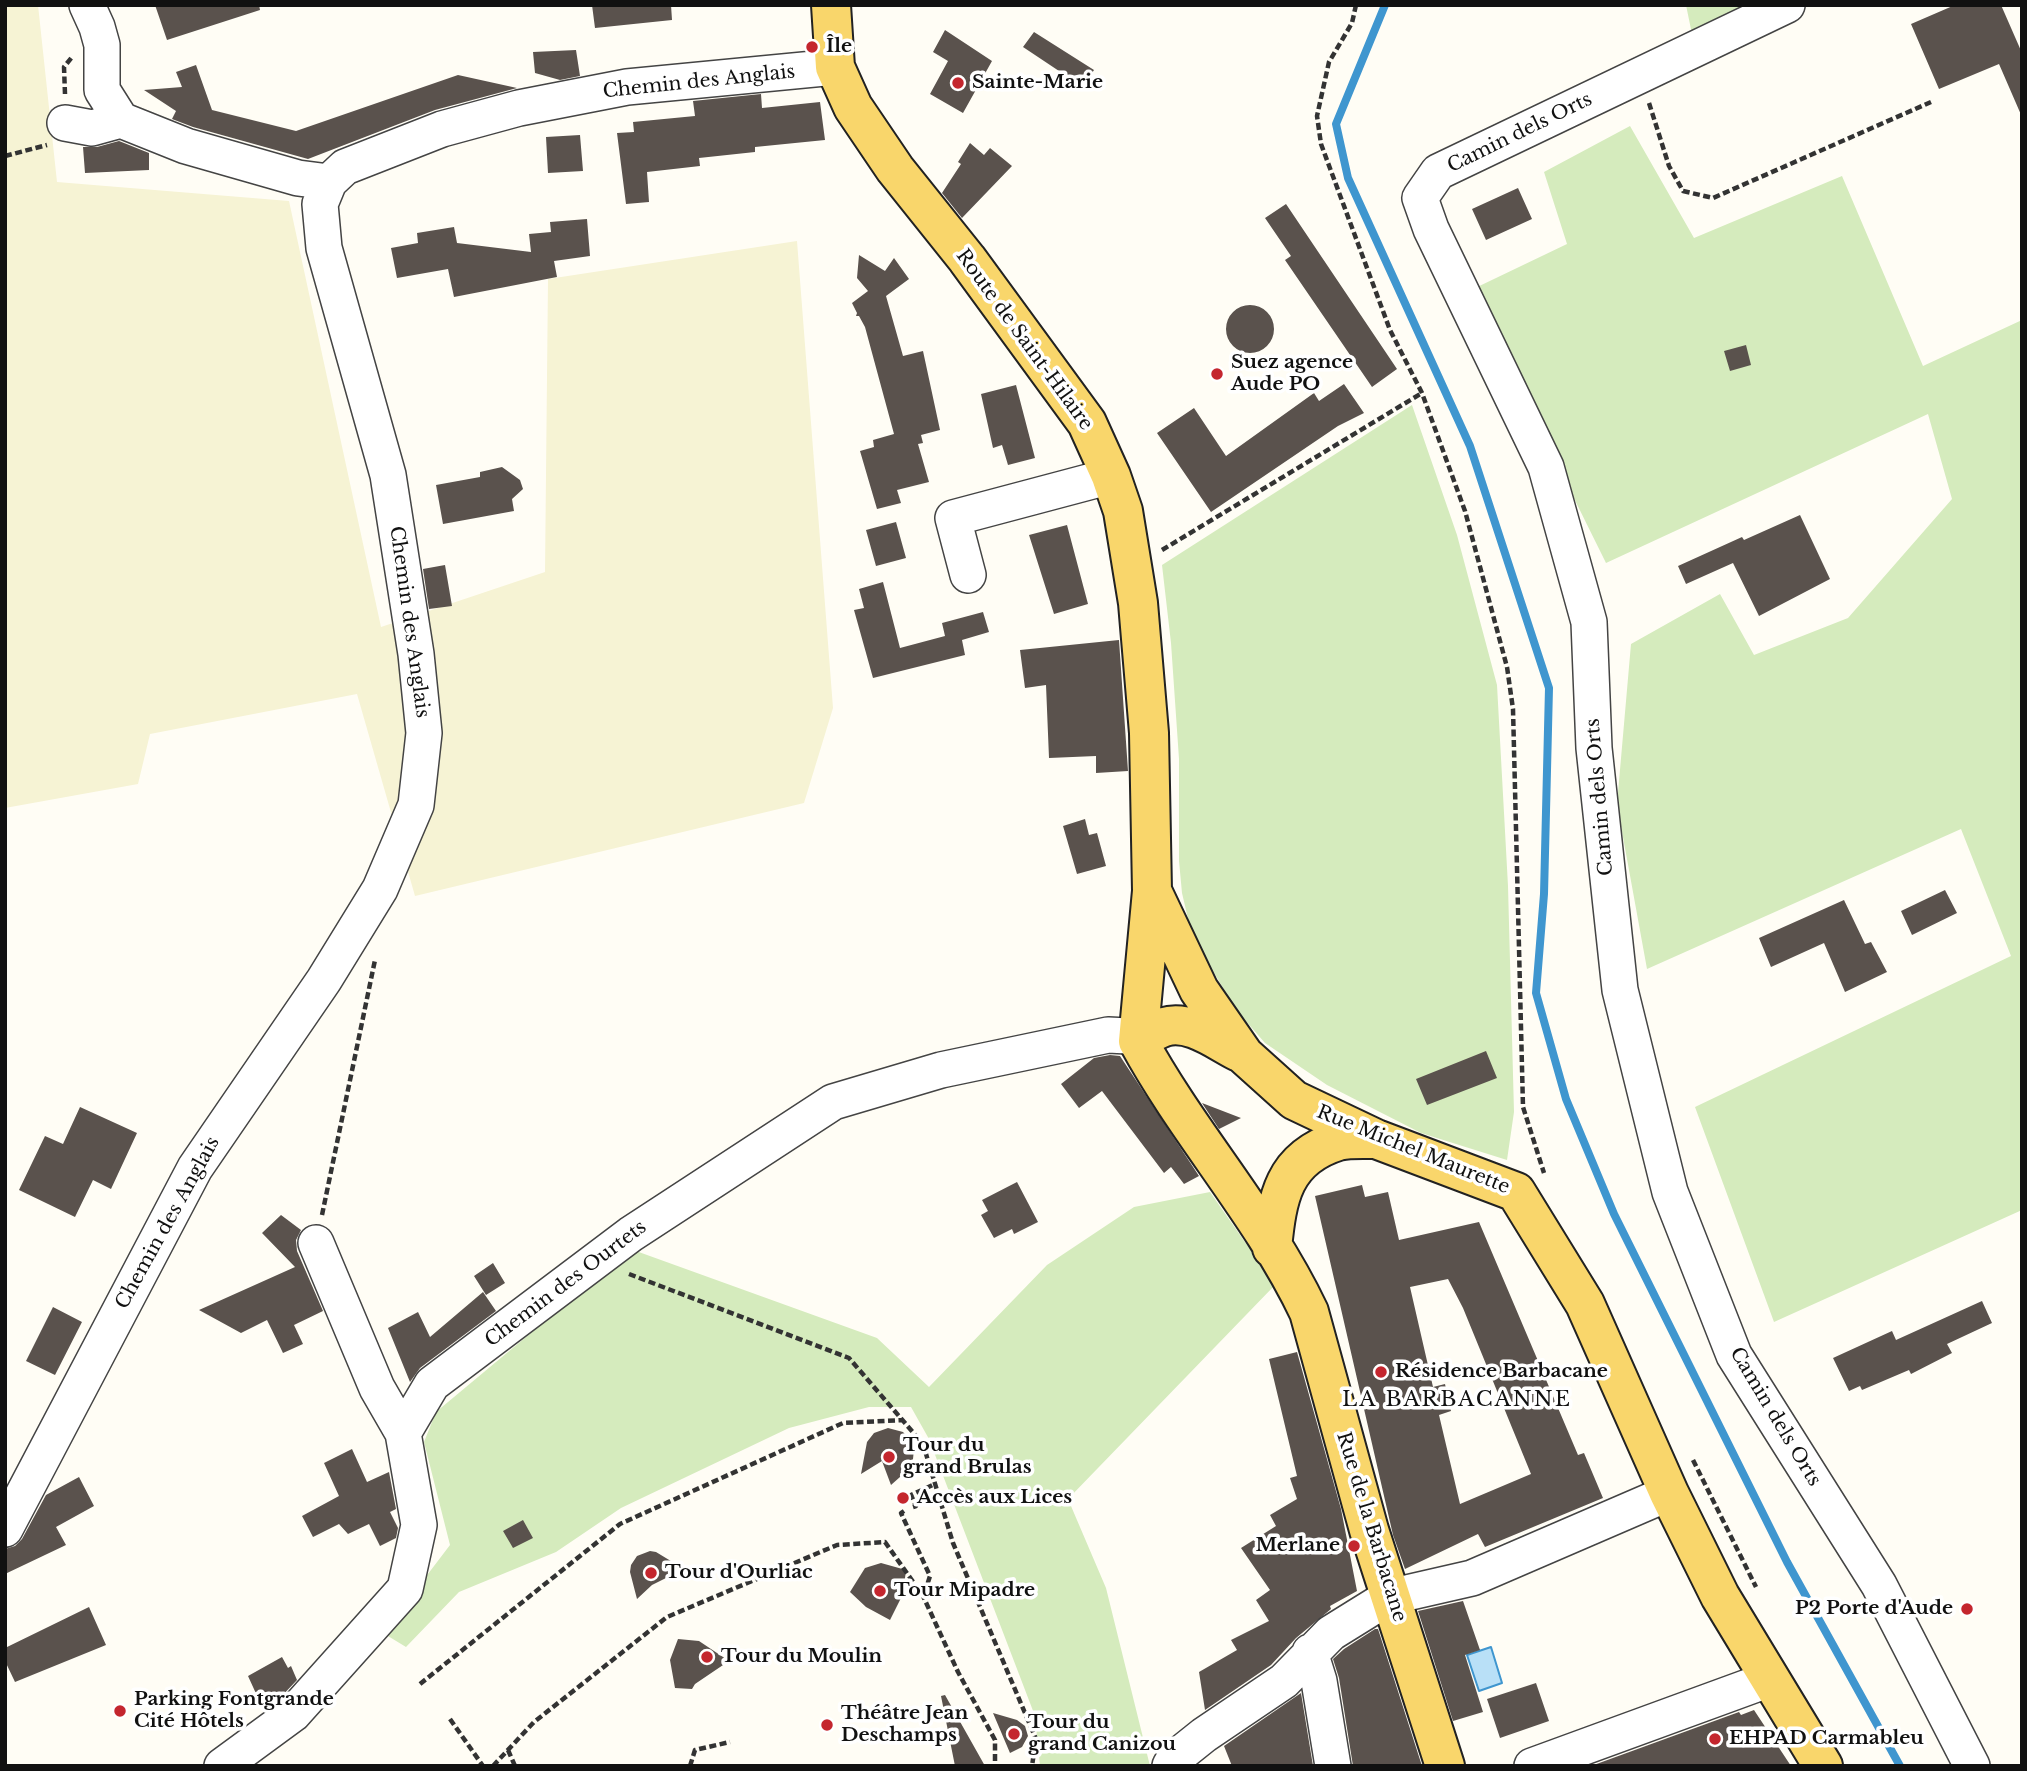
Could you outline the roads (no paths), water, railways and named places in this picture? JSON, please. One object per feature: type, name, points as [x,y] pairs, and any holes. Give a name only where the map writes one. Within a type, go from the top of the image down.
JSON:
[{"type":"main road","name":"Route de Saint-Hilaire","points":[[831,5],[835,67],[853,107],[895,169],[967,259],[1087,423],[1111,476],[1123,511],[1133,567],[1149,733],[1152,891],[1139,1041]]},
{"type":"main road","name":"Rue Michel Maurette","points":[[1152,891],[1199,990],[1244,1055],[1294,1100],[1376,1139],[1516,1192],[1585,1304],[1669,1493],[1720,1596],[1823,1766]]},
{"type":"main road","points":[[1139,1041],[1168,1007],[1177,944]]},
{"type":"main road","points":[[1139,1041],[1164,1027],[1181,1025],[1199,1031],[1244,1055]]},
{"type":"main road","name":"Rue de la Barbacane","points":[[1139,1041],[1160,1081],[1248,1207],[1294,1281],[1309,1312],[1389,1597],[1445,1766]]},
{"type":"main road","points":[[1272,1248],[1275,1212],[1289,1176],[1299,1161],[1340,1140],[1376,1139]]},
{"type":"street","points":[[87,5],[102,45],[102,90],[121,120],[186,146],[298,178],[329,182]]},
{"type":"street","name":"Camin dels Orts","points":[[1787,5],[1438,172],[1420,198],[1431,229],[1546,467],[1589,622],[1594,748],[1620,990],[1670,1192],[1734,1355],[1879,1585],[1972,1766]]},
{"type":"street","name":"Chemin des Anglais","points":[[5,1530],[195,1168],[324,980],[380,890],[416,805],[424,733],[416,654],[388,475],[324,248],[320,204],[329,182],[345,167],[442,129],[519,108],[626,87],[835,67]]},
{"type":"street","points":[[65,123],[92,128],[121,120]]},
{"type":"street","points":[[968,575],[953,518],[1111,476]]},
{"type":"street","name":"Chemin des Ourtets","points":[[403,1433],[432,1384],[631,1234],[833,1102],[942,1070],[1108,1035],[1128,1036],[1139,1041]]},
{"type":"street","points":[[222,1766],[293,1714],[405,1589],[419,1525],[403,1433],[377,1388],[316,1243]]},
{"type":"street","points":[[1170,1766],[1174,1759],[1204,1735],[1284,1681],[1331,1633],[1389,1597],[1472,1578],[1669,1493]]},
{"type":"street","points":[[1310,1652],[1319,1681],[1333,1766]]},
{"type":"street","points":[[1532,1766],[1770,1679]]},
{"type":"water","points":[[1491,1647],[1502,1683],[1479,1691],[1467,1655]]},
{"type":"waterway","points":[[1385,5],[1336,124],[1348,178],[1470,446],[1549,688],[1544,894],[1536,993],[1566,1099],[1614,1214],[1787,1562],[1900,1766]]},
{"type":"place","name":"Île","points":[[812,47]]},
{"type":"place","name":"Sainte-Marie","points":[[958,83]]},
{"type":"place","name":"Suez agence Aude PO","points":[[1217,374]]},
{"type":"place","name":"Résidence Barbacane","points":[[1381,1372]]},
{"type":"place","name":"Tour du grand Brulas","points":[[889,1457]]},
{"type":"place","name":"Accès aux Lices","points":[[903,1498]]},
{"type":"place","name":"Merlane","points":[[1354,1546]]},
{"type":"place","name":"Tour d'Ourliac","points":[[651,1573]]},
{"type":"place","name":"Tour Mipadre","points":[[880,1591]]},
{"type":"place","name":"P2 Porte d'Aude","points":[[1967,1609]]},
{"type":"place","name":"Tour du Moulin","points":[[707,1657]]},
{"type":"place","name":"Parking Fontgrande Cité Hôtels","points":[[120,1711]]},
{"type":"place","name":"Théâtre Jean Deschamps","points":[[827,1725]]},
{"type":"place","name":"Tour du grand Canizou","points":[[1014,1734]]},
{"type":"place","name":"EHPAD Carmableu","points":[[1715,1739]]},
{"type":"district","name":"LA BARBACANNE","points":[[1457,1400]]}]
